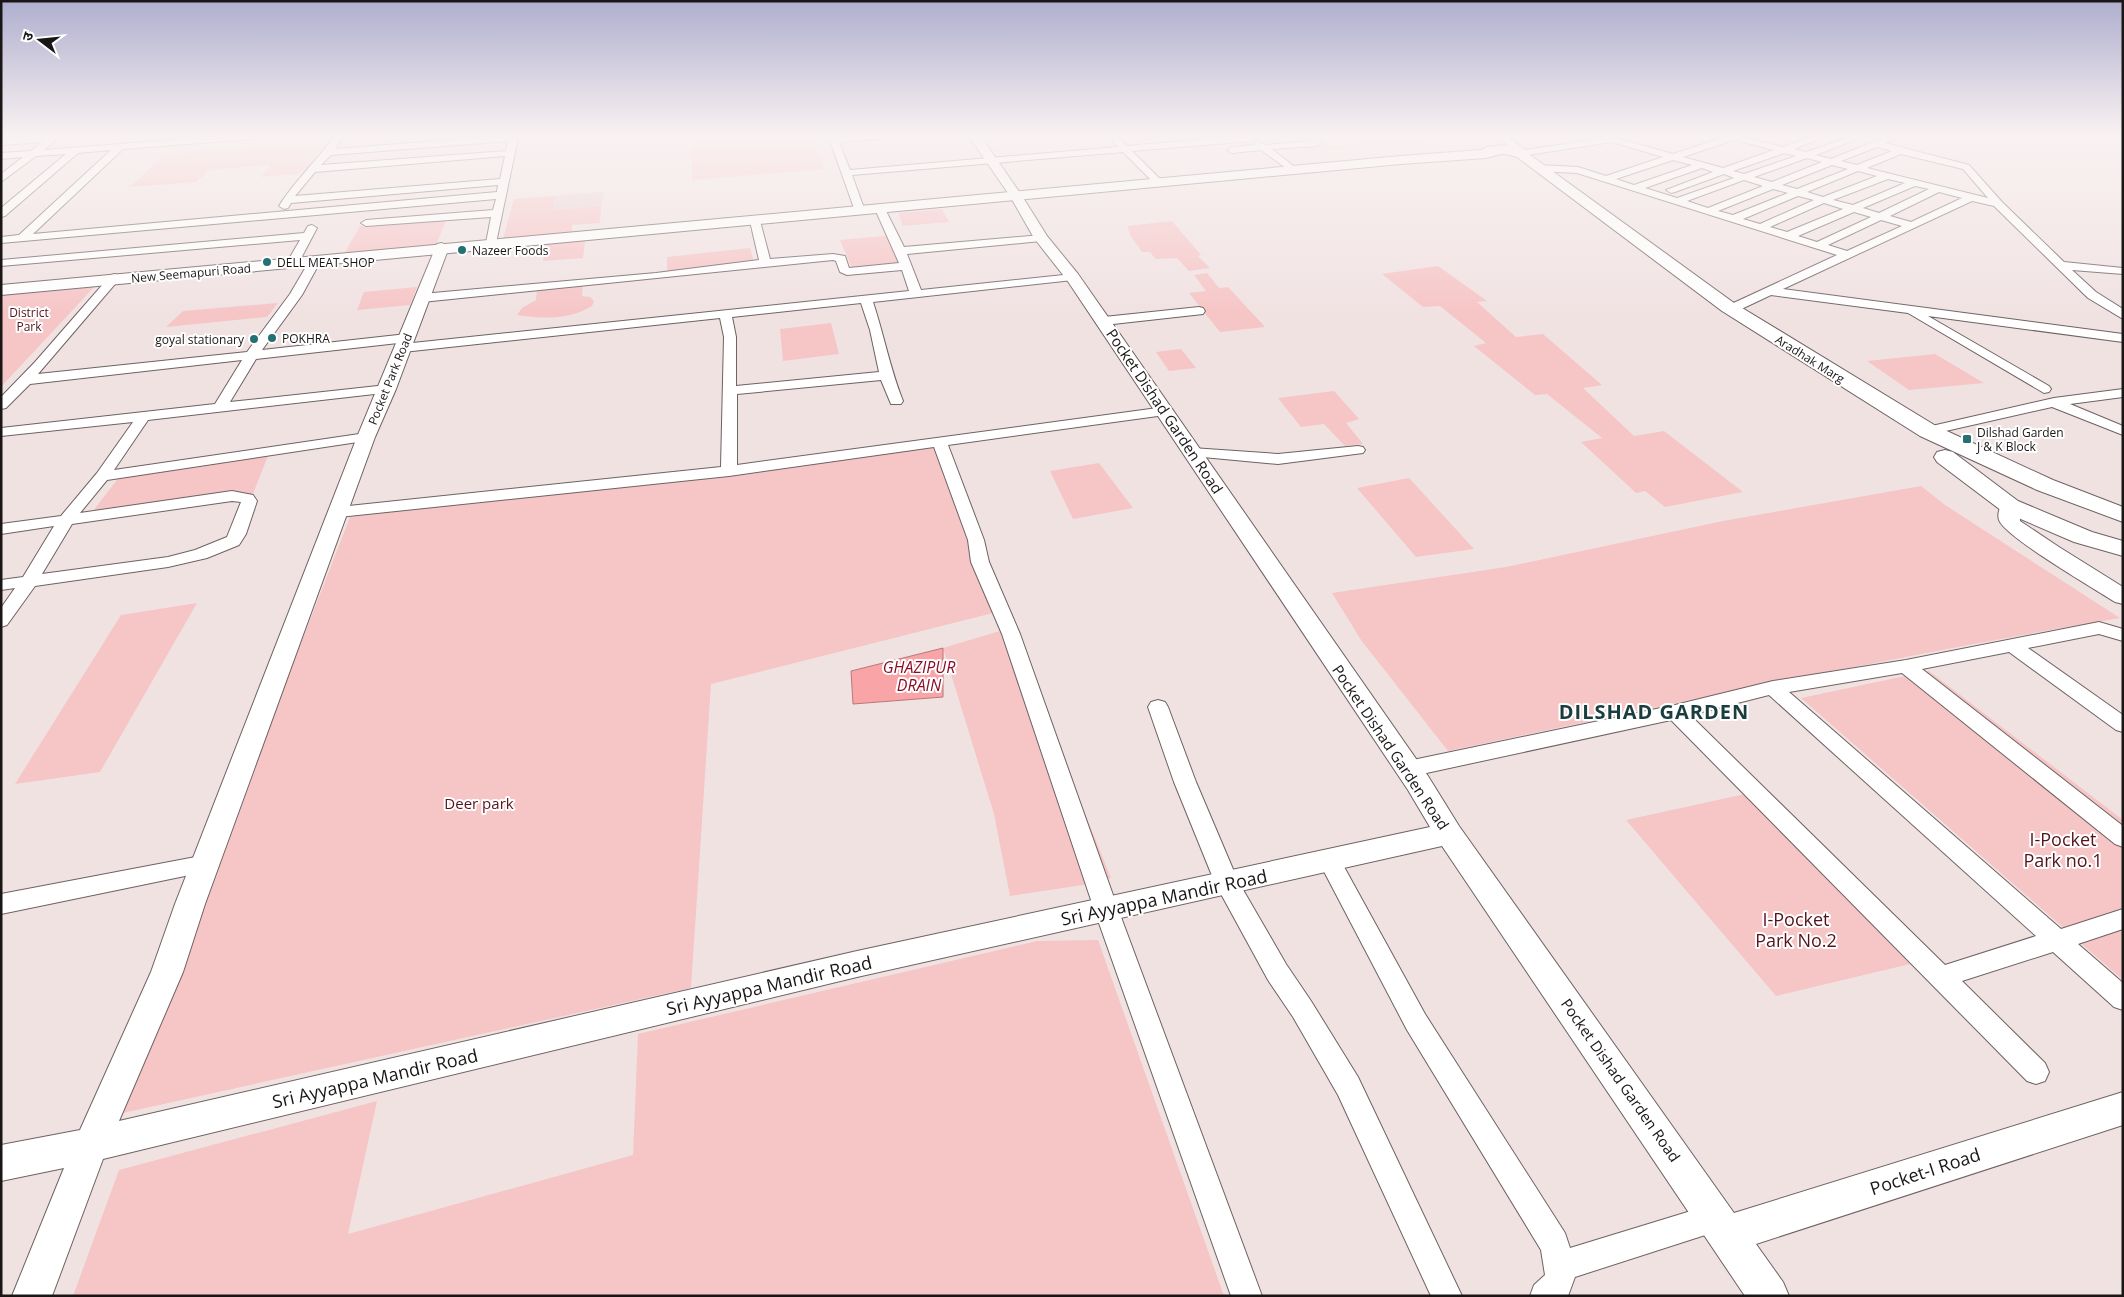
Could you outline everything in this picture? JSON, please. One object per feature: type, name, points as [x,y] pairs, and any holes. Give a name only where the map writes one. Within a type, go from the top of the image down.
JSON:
[{"type":"main road","name":"New Seemapuri Road","points":[[293,263],[1011,196]]},
{"type":"main road","name":"New Seemapuri Road","points":[[1,288],[293,263],[1011,196]]},
{"type":"main road","name":"Aradhak Marg","points":[[1553,196],[1688,299],[1945,457],[1980,486],[2067,547],[2123,549]]},
{"type":"main road","name":"Aradhak Marg","points":[[1576,196],[1660,259],[1731,309],[1928,431],[2045,485],[2123,515]]},
{"type":"main road","points":[[1707,311],[1707,307],[1715,306],[1736,319],[1755,324]]},
{"type":"main road","name":"Aradhak Marg","points":[[1945,457],[2123,528]]},
{"type":"main road","points":[[2078,498],[2123,509]]},
{"type":"street","points":[[1,214],[23,196]]},
{"type":"street","points":[[22,238],[68,196]]},
{"type":"street","points":[[278,216],[291,196]]},
{"type":"street","points":[[288,200],[342,196]]},
{"type":"street","points":[[1,240],[495,196]]},
{"type":"street","points":[[490,243],[501,196]]},
{"type":"street","points":[[855,196],[860,210]]},
{"type":"street","name":"Pocket Dishad Garden Road","points":[[1016,196],[1041,238],[1073,277],[1104,322],[1408,769],[1449,834],[1769,1296]]},
{"type":"street","points":[[1659,196],[1848,254]]},
{"type":"street","points":[[1677,201],[1693,196]]},
{"type":"street","points":[[1709,211],[1749,196]]},
{"type":"street","points":[[1733,219],[1788,196]]},
{"type":"street","points":[[1807,196],[1911,225]]},
{"type":"street","points":[[1760,227],[1834,196]]},
{"type":"street","points":[[1788,236],[1884,196]]},
{"type":"street","points":[[1819,246],[1924,196]]},
{"type":"street","points":[[1967,196],[1998,204]]},
{"type":"street","points":[[1991,196],[2092,295],[2123,315]]},
{"type":"street","points":[[1731,309],[1972,197]]},
{"type":"street","points":[[453,217],[459,199]]},
{"type":"street","points":[[880,209],[900,251],[916,293]]},
{"type":"street","points":[[293,263],[323,211]]},
{"type":"street","points":[[366,223],[497,213]]},
{"type":"street","points":[[755,220],[765,263]]},
{"type":"street","points":[[1,263],[307,236]]},
{"type":"street","points":[[900,251],[1041,238]]},
{"type":"street","name":"Pocket Park Road","points":[[32,1296],[90,1145],[167,972],[366,437],[387,389],[441,249]]},
{"type":"street","points":[[422,298],[656,276],[833,256],[841,258],[844,270],[847,272],[906,266]]},
{"type":"street","points":[[220,408],[252,354],[296,295],[314,262]]},
{"type":"street","points":[[2061,265],[2123,271]]},
{"type":"street","points":[[25,380],[252,354],[405,343],[725,314],[1073,277]]},
{"type":"street","points":[[1,405],[113,279]]},
{"type":"street","points":[[1770,291],[2123,338]]},
{"type":"street","points":[[866,299],[876,330],[886,375],[896,401]]},
{"type":"street","points":[[1905,308],[2044,389]]},
{"type":"street","points":[[1104,322],[1199,311]]},
{"type":"street","points":[[725,314],[730,338],[729,471]]},
{"type":"street","points":[[730,391],[886,375]]},
{"type":"street","points":[[1,432],[143,418],[387,389]]},
{"type":"street","points":[[1928,431],[2054,402],[2123,393]]},
{"type":"street","points":[[2054,402],[2123,431]]},
{"type":"street","points":[[339,512],[729,471],[1164,411]]},
{"type":"street","points":[[1,621],[30,580],[66,520],[102,476],[143,418]]},
{"type":"street","points":[[102,476],[366,437]]},
{"type":"street","points":[[939,442],[976,540],[980,562],[1011,634],[1106,909],[1246,1296]]},
{"type":"street","points":[[1192,452],[1278,459],[1358,450]]},
{"type":"street","points":[[1,529],[232,496],[241,496],[249,501],[238,534],[233,541],[201,554],[168,562],[1,585]]},
{"type":"street","points":[[2010,506],[2009,519],[2013,525],[2067,547],[2123,588]]},
{"type":"street","points":[[2067,547],[2123,597]]},
{"type":"street","points":[[1408,769],[1675,712],[1773,688],[1906,666],[2099,628],[2123,635]]},
{"type":"street","points":[[2012,645],[2123,725]]},
{"type":"street","points":[[1906,666],[2123,838]]},
{"type":"street","points":[[1773,688],[2055,941],[2123,999]]},
{"type":"street","points":[[1158,707],[1185,782],[1227,883],[1277,972],[1302,1009],[1348,1086],[1447,1296]]},
{"type":"street","points":[[1675,712],[2036,1072]]},
{"type":"street","name":"Sri Ayyappa Mandir Road","points":[[1,1163],[90,1145],[847,966],[1449,834]]},
{"type":"street","points":[[1329,860],[1416,1022],[1554,1244],[1560,1266],[1560,1275],[1556,1288],[1545,1296]]},
{"type":"street","points":[[1,904],[206,864]]},
{"type":"street","points":[[1941,977],[2123,919]]},
{"type":"street","name":"Pocket-I Road","points":[[1722,1226],[2123,1108]]},
{"type":"street","points":[[1560,1266],[1722,1226]]},
{"type":"shaded area","points":[[554,196],[603,196],[601,206],[552,210]]},
{"type":"green space","points":[[554,196],[553,210],[601,206],[600,223],[572,225],[572,232],[503,239],[514,199]]},
{"type":"green space","points":[[942,209],[949,222],[903,226],[898,213]]},
{"type":"green space","points":[[447,218],[436,245],[344,254],[360,226]]},
{"type":"green space","points":[[1172,221],[1201,255],[1198,256],[1210,268],[1189,271],[1177,258],[1156,259],[1150,252],[1142,252],[1132,238],[1127,226]]},
{"type":"green space","points":[[894,235],[908,264],[854,273],[840,240]]},
{"type":"green space","points":[[585,241],[583,258],[543,261],[546,244]]},
{"type":"green space","points":[[750,248],[755,265],[667,274],[667,257]]},
{"type":"green space","points":[[1438,266],[1487,301],[1477,302],[1516,337],[1543,334],[1602,385],[1583,388],[1634,436],[1664,431],[1743,492],[1665,507],[1645,491],[1636,493],[1581,442],[1602,438],[1547,394],[1535,395],[1474,346],[1486,343],[1440,306],[1423,307],[1382,274]]},
{"type":"green space","points":[[1207,273],[1219,288],[1228,287],[1265,327],[1220,332],[1189,293],[1206,291],[1194,275]]},
{"type":"green space","points":[[583,284],[582,296],[590,297],[594,301],[592,306],[583,311],[556,317],[517,315],[522,308],[536,300],[537,289]]},
{"type":"green space","name":"District Park","points":[[96,285],[12,375],[1,387],[1,295]]},
{"type":"green space","points":[[417,287],[410,305],[357,310],[364,292]]},
{"type":"green space","points":[[278,303],[267,317],[166,327],[183,311]]},
{"type":"green space","points":[[831,323],[839,354],[783,361],[780,329]]},
{"type":"green space","points":[[1181,349],[1196,368],[1169,371],[1156,352]]},
{"type":"green space","points":[[1935,354],[1984,383],[1909,390],[1867,361]]},
{"type":"green space","points":[[1334,391],[1359,419],[1346,423],[1363,444],[1345,446],[1324,424],[1301,427],[1278,398]]},
{"type":"green space","name":"Deer park","points":[[948,446],[978,536],[1005,600],[991,608],[993,613],[711,684],[691,988],[118,1114],[350,517]]},
{"type":"green space","points":[[268,456],[252,496],[90,515],[123,472]]},
{"type":"green space","points":[[1099,463],[1133,508],[1073,519],[1050,471]]},
{"type":"green space","points":[[1409,478],[1474,549],[1416,557],[1357,488]]},
{"type":"green space","points":[[1921,486],[1945,505],[2120,618],[1868,664],[1448,751],[1361,640],[1332,593],[1506,567],[1723,521]]},
{"type":"green space","points":[[197,603],[100,772],[15,784],[121,615]]},
{"type":"green space","points":[[1010,628],[1111,878],[1083,885],[1010,896],[994,814],[943,648]]},
{"type":"green space","name":"I-Pocket Park no.1","points":[[1929,671],[2123,820],[2123,980],[1801,698]]},
{"type":"green space","name":"I-Pocket Park No.2","points":[[1745,794],[1910,964],[1776,996],[1626,820]]},
{"type":"green space","points":[[1098,940],[1224,1296],[73,1296],[119,1170],[377,1101],[348,1234],[633,1155],[638,1034],[1037,941]]},
{"type":"water","name":"GHAZIPUR DRAIN","points":[[943,648],[943,697],[853,704],[851,671]]},
{"type":"place","name":"Nazeer Foods","points":[[462,250]]},
{"type":"place","name":"DELL MEAT SHOP","points":[[267,262]]},
{"type":"place","name":"POKHRA","points":[[272,338]]},
{"type":"place","name":"goyal stationary","points":[[254,339]]},
{"type":"place","name":"Dilshad Garden J & K Block","points":[[1967,439]]},
{"type":"district","name":"DILSHAD GARDEN","points":[[1654,711]]}]
